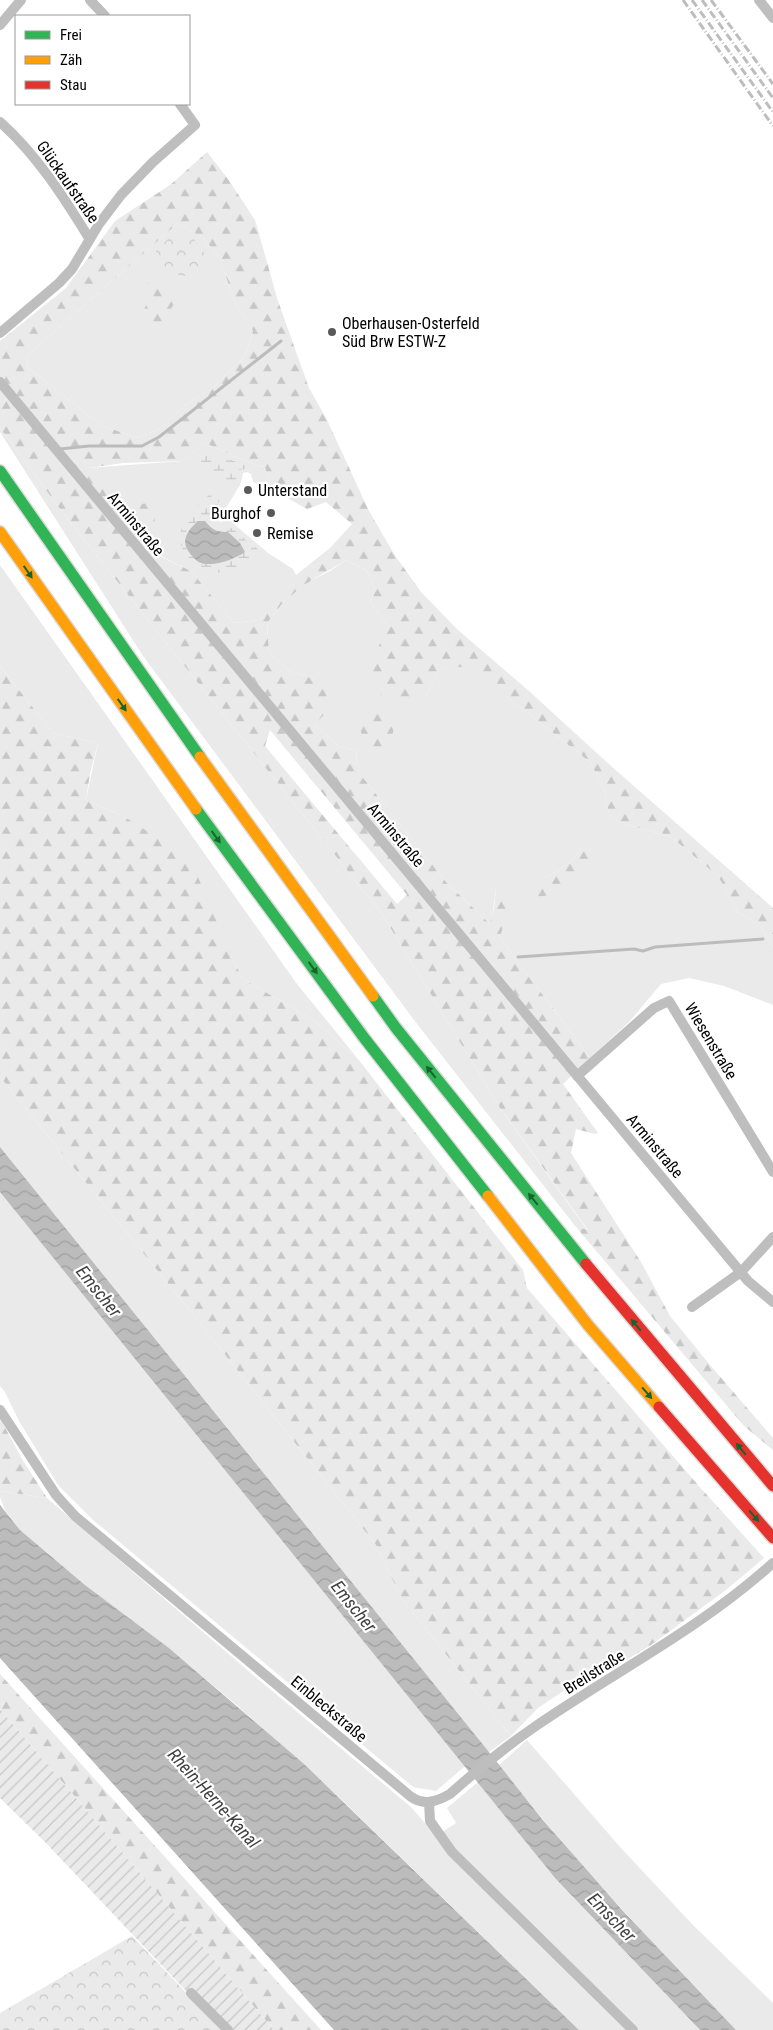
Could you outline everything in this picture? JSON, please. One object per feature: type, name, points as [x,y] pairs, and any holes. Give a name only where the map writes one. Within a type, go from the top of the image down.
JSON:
[{"type":"highway","points":[[0,472],[225,794],[396,1028],[617,1303],[773,1486]]},
{"type":"highway","points":[[0,532],[199,814],[365,1039],[588,1325],[773,1538]]},
{"type":"street","points":[[0,25],[21,0]]},
{"type":"street","points":[[90,0],[104,15]]},
{"type":"street","points":[[759,0],[773,18]]},
{"type":"street","name":"Glückaufstraße","points":[[0,333],[59,283],[82,252],[89,238],[135,179],[195,125],[181,105]]},
{"type":"street","name":"Glückaufstraße","points":[[0,122],[18,139],[46,172],[89,238]]},
{"type":"street","name":"Arminstraße","points":[[0,382],[741,1272],[753,1286],[773,1302]]},
{"type":"street","name":"Wiesenstraße","points":[[577,1076],[654,1008],[669,1001],[773,1172]]},
{"type":"street","points":[[692,1307],[741,1272],[773,1237]]},
{"type":"street","name":"Einbleckstraße","points":[[0,1410],[56,1495],[75,1516],[410,1796],[418,1802],[429,1802]]},
{"type":"street","name":"Breilstraße","points":[[429,1802],[442,1799],[533,1728],[693,1627],[727,1603],[773,1563]]},
{"type":"street","points":[[429,1802],[430,1821],[438,1836],[452,1852],[634,2030]]},
{"type":"street","points":[[191,1993],[228,2030]]},
{"type":"green space","points":[[207,152],[228,179],[255,220],[278,301],[309,388],[327,420],[369,511],[394,554],[421,592],[457,629],[773,908],[773,947],[759,925],[738,912],[718,876],[671,837],[625,824],[609,814],[604,789],[590,762],[507,697],[462,667],[439,668],[426,696],[409,706],[382,698],[370,662],[389,627],[370,603],[375,589],[366,570],[346,560],[297,590],[291,596],[285,588],[311,567],[326,561],[330,548],[352,524],[326,502],[307,509],[271,489],[265,467],[242,460],[205,443],[183,461],[123,463],[88,468],[120,507],[156,502],[154,528],[139,546],[191,571],[234,623],[259,620],[280,595],[285,600],[267,623],[269,652],[289,671],[315,679],[332,692],[323,716],[314,724],[338,746],[357,751],[356,769],[446,882],[490,924],[496,888],[514,882],[500,938],[590,1058],[563,1084],[598,1133],[595,1134],[576,1129],[571,1153],[641,1262],[670,1316],[773,1438],[773,1450],[744,1426],[576,1227],[588,1230],[500,1108],[382,914],[66,517],[0,428],[0,341],[66,288],[115,221],[170,185]],"holes":[[[178,223],[203,238],[219,256],[235,303],[253,331],[245,356],[212,389],[185,405],[159,429],[137,438],[101,425],[28,368],[27,356]],[[270,730],[407,895],[397,904],[265,746]]]},
{"type":"green space","points":[[178,223],[203,238],[219,256],[235,303],[253,331],[245,356],[212,389],[185,405],[159,429],[137,438],[101,425],[28,368],[27,356]]},
{"type":"green space","points":[[190,234],[205,254],[191,277],[159,271],[156,251],[171,236]]},
{"type":"green space","points":[[150,281],[177,286],[177,300],[161,323],[150,321],[143,312],[147,303],[137,292]]},
{"type":"green space","points":[[0,428],[66,517],[382,914],[500,1108],[588,1231],[576,1227],[414,1020],[143,656],[0,432]]},
{"type":"green space","points":[[205,443],[242,460],[265,467],[271,489],[253,482],[251,474],[243,473],[241,483],[225,510],[218,509],[215,513],[217,520],[221,522],[227,518],[268,553],[293,569],[296,575],[330,548],[326,561],[311,567],[302,585],[330,571],[346,560],[366,570],[375,589],[370,603],[389,627],[382,642],[426,696],[439,668],[462,666],[507,697],[590,762],[604,789],[609,814],[625,824],[671,837],[718,876],[738,912],[759,925],[773,947],[773,1005],[724,986],[689,978],[661,984],[630,1021],[590,1058],[500,938],[496,888],[491,925],[446,882],[356,769],[357,751],[338,746],[314,724],[315,679],[289,671],[269,652],[267,623],[285,600],[280,596],[259,620],[234,623],[191,571],[139,545],[120,507],[87,468],[183,461]],"holes":[[[585,843],[557,894],[541,879],[566,865],[576,856]]]},
{"type":"green space","points":[[205,455],[228,459],[245,465],[245,469],[239,470],[236,480],[229,485],[201,466],[201,460]]},
{"type":"green space","points":[[209,495],[216,495],[219,500],[209,519],[212,525],[228,527],[237,532],[250,546],[255,546],[259,552],[257,559],[233,569],[214,573],[203,571],[194,565],[183,550],[180,541],[181,533],[183,524],[188,517]],"holes":[[[198,521],[205,521],[215,530],[228,532],[245,548],[239,555],[209,565],[188,530]]]},
{"type":"green space","points":[[0,565],[297,984],[358,1059],[315,1021],[243,979],[232,958],[123,816],[86,800],[98,743],[53,733],[0,666]]},
{"type":"green space","points":[[0,666],[53,733],[98,743],[86,800],[123,816],[190,858],[232,958],[243,979],[315,1021],[358,1059],[523,1270],[527,1288],[764,1558],[726,1590],[651,1645],[587,1684],[577,1682],[538,1708],[511,1736],[402,1599],[376,1545],[196,1318],[0,1077]]},
{"type":"green space","points":[[369,710],[386,712],[395,723],[389,751],[379,754],[370,748],[365,741],[358,722]]},
{"type":"green space","points":[[585,843],[591,847],[588,861],[557,894],[536,897],[541,879],[566,865],[576,856]]},
{"type":"green space","points":[[0,1077],[196,1318],[376,1545],[402,1599],[511,1736],[489,1752],[0,1147]]},
{"type":"green space","points":[[0,1192],[465,1766],[436,1791],[413,1787],[93,1520],[58,1485],[0,1386]]},
{"type":"green space","points":[[0,1418],[22,1459],[47,1498],[0,1491]]},
{"type":"green space","points":[[0,1491],[47,1498],[253,1675],[411,1807],[436,1836],[456,1823],[447,1808],[478,1782],[555,1878],[700,2030],[579,2030],[342,1800],[239,1707],[169,1648],[85,1585],[20,1530],[5,1510],[0,1497]]},
{"type":"green space","points":[[0,1674],[321,2030],[274,2030],[0,1709]]},
{"type":"green space","points":[[0,1709],[274,2030],[223,2030],[45,1842],[0,1798]]},
{"type":"green space","points":[[527,1740],[621,1848],[692,1924],[773,2003],[773,2030],[736,2030],[555,1834],[499,1765]]},
{"type":"green space","points":[[132,1936],[222,2030],[0,2030],[0,2013]]},
{"type":"water","points":[[198,521],[205,521],[218,531],[228,532],[240,543],[245,552],[222,562],[206,564],[198,562],[189,553],[185,543],[187,534]]},
{"type":"water","name":"Emscher","points":[[0,1147],[542,1819],[623,1911],[736,2030],[700,2030],[555,1878],[0,1192]]},
{"type":"water","name":"Rhein-Herne-Kanal","points":[[0,1505],[20,1530],[85,1585],[169,1648],[304,1764],[579,2030],[334,2030],[0,1658]]},
{"type":"waterway","points":[[60,449],[89,446],[142,446],[159,437],[281,341]]},
{"type":"waterway","points":[[518,957],[634,949],[643,951],[655,947],[763,939]]},
{"type":"railway","points":[[683,0],[773,126]]},
{"type":"railway","points":[[692,0],[773,112]]},
{"type":"railway","points":[[702,0],[773,98]]},
{"type":"railway","points":[[711,0],[773,84]]},
{"type":"traffic: fast","points":[[0,471],[200,757]]},
{"type":"traffic: fast","points":[[196,809],[365,1039],[488,1196]]},
{"type":"traffic: fast","points":[[373,996],[396,1028],[586,1264]]},
{"type":"traffic: slow","points":[[0,532],[196,809]]},
{"type":"traffic: slow","points":[[200,757],[373,996]]},
{"type":"traffic: slow","points":[[488,1196],[588,1325],[659,1407]]},
{"type":"traffic: jam","points":[[586,1264],[773,1486]]},
{"type":"traffic: jam","points":[[659,1407],[773,1538]]},
{"type":"place","name":"Oberhausen-Osterfeld Süd Brw ESTW-Z","points":[[332,332]]},
{"type":"place","name":"Unterstand","points":[[248,490]]},
{"type":"place","name":"Burghof","points":[[271,513]]},
{"type":"place","name":"Remise","points":[[257,533]]}]
